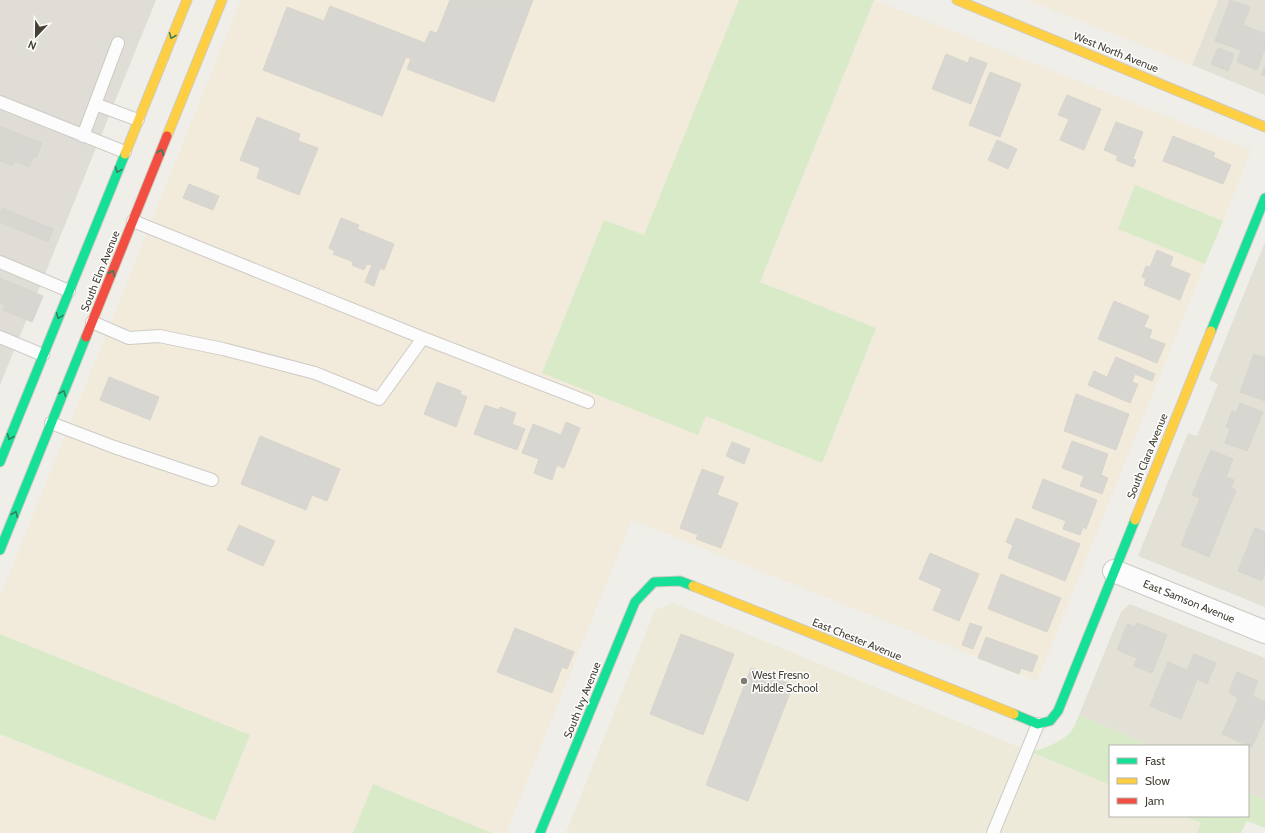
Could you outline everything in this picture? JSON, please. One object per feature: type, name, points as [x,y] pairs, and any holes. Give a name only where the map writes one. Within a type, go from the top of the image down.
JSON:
[{"type":"street","name":"South Elm Avenue","points":[[0,462],[187,0]]},
{"type":"street","name":"South Elm Avenue","points":[[0,550],[222,0]]},
{"type":"street","name":"West North Avenue","points":[[957,0],[1265,127]]},
{"type":"street","name":"South Clara Avenue","points":[[1038,724],[1050,721],[1058,711],[1265,198]]},
{"type":"street","name":"East Samson Avenue","points":[[1114,571],[1265,632]]},
{"type":"street","name":"East Chester Avenue","points":[[654,582],[680,582],[1038,724]]},
{"type":"street","name":"South Ivy Avenue","points":[[540,833],[635,602],[654,582]]},
{"type":"lane","points":[[83,136],[118,43]]},
{"type":"lane","points":[[0,102],[125,152]]},
{"type":"lane","points":[[95,104],[138,120]]},
{"type":"lane","points":[[133,221],[423,338],[588,402]]},
{"type":"lane","points":[[0,262],[69,291]]},
{"type":"lane","points":[[92,322],[129,338],[159,336],[223,349],[315,373],[379,399],[423,338]]},
{"type":"lane","points":[[0,337],[43,355]]},
{"type":"lane","points":[[51,423],[114,447],[212,480]]},
{"type":"lane","points":[[993,833],[1038,724]]},
{"type":"shaded area","points":[[0,0],[156,0],[0,385]]},
{"type":"shaded area","points":[[241,0],[739,0],[644,236],[698,435],[705,416],[822,463],[876,328],[760,282],[874,0],[1251,150],[1223,221],[1135,186],[1118,229],[1205,264],[1037,681],[632,520],[506,833],[492,833],[373,784],[353,833],[0,833],[0,734],[215,821],[250,735],[0,634],[0,597]]},
{"type":"shaded area","points":[[1028,0],[1218,0],[1192,65]]},
{"type":"shaded area","points":[[1218,0],[1265,0],[1265,95],[1192,65]]},
{"type":"shaded area","points":[[1265,242],[1265,607],[1138,556],[1188,433],[1197,436],[1218,384],[1209,380]]},
{"type":"shaded area","name":"West Fresno Middle School","points":[[673,603],[1109,785],[1109,817],[1186,817],[1201,823],[1197,833],[566,833],[655,610]]},
{"type":"shaded area","points":[[1130,604],[1265,658],[1265,800],[1249,793],[1249,745],[1145,745],[1079,715],[1121,612]]},
{"type":"green space","points":[[739,0],[874,0],[760,282],[876,328],[822,463],[706,416],[698,435],[542,373],[604,220],[644,235]]},
{"type":"green space","points":[[1135,185],[1223,221],[1205,264],[1118,229]]},
{"type":"green space","points":[[0,634],[250,735],[215,821],[0,734]]},
{"type":"green space","points":[[1079,715],[1145,745],[1109,745],[1109,785],[1031,752],[1061,740],[1074,727]]},
{"type":"green space","points":[[373,784],[492,833],[353,833]]},
{"type":"green space","points":[[1249,793],[1265,800],[1265,828],[1247,821],[1241,833],[1197,833],[1201,823],[1186,817],[1249,817]]},
{"type":"building","points":[[450,0],[533,0],[494,102],[407,69],[411,59],[406,57],[382,116],[263,70],[287,7],[324,21],[330,6],[425,43],[430,31],[437,33]]},
{"type":"building","points":[[1230,0],[1250,7],[1243,25],[1265,34],[1265,48],[1257,70],[1237,62],[1241,50],[1215,41]]},
{"type":"building","points":[[1218,48],[1234,54],[1228,71],[1211,64]]},
{"type":"building","points":[[946,54],[968,63],[970,57],[987,63],[971,104],[932,89]]},
{"type":"building","points":[[1265,66],[1265,76],[1261,75]]},
{"type":"building","points":[[990,72],[1021,84],[1000,137],[969,125]]},
{"type":"building","points":[[1067,95],[1101,109],[1084,150],[1060,140],[1069,119],[1058,115]]},
{"type":"building","points":[[257,117],[300,134],[298,141],[318,148],[299,195],[257,178],[260,168],[240,160]]},
{"type":"building","points":[[1116,122],[1143,132],[1133,159],[1136,160],[1133,167],[1116,160],[1118,156],[1104,150]]},
{"type":"building","points":[[0,126],[42,143],[36,158],[34,157],[29,167],[15,161],[13,166],[0,161]]},
{"type":"building","points":[[1173,136],[1215,153],[1213,157],[1231,165],[1223,184],[1163,161]]},
{"type":"building","points":[[997,140],[1017,149],[1008,169],[988,160]]},
{"type":"building","points":[[189,184],[219,196],[213,210],[183,198]]},
{"type":"building","points":[[2,208],[53,229],[48,242],[0,222],[0,213]]},
{"type":"building","points":[[341,218],[359,225],[357,229],[394,244],[384,270],[380,268],[374,286],[365,282],[372,265],[367,264],[364,270],[352,265],[353,262],[333,254],[335,251],[329,248]]},
{"type":"building","points":[[1157,250],[1173,257],[1170,266],[1190,274],[1180,300],[1144,285],[1146,279],[1142,277],[1146,266],[1150,267]]},
{"type":"building","points":[[0,278],[43,296],[32,322],[3,310],[5,305],[0,303]]},
{"type":"building","points":[[1114,301],[1149,316],[1144,327],[1152,330],[1149,338],[1165,344],[1157,363],[1098,339]]},
{"type":"building","points":[[1254,354],[1265,358],[1265,401],[1240,392]]},
{"type":"building","points":[[1116,357],[1155,374],[1152,381],[1135,374],[1132,382],[1138,384],[1130,403],[1088,385],[1094,371],[1107,377]]},
{"type":"building","points":[[109,377],[159,397],[150,420],[100,400]]},
{"type":"building","points":[[437,382],[461,391],[460,394],[467,397],[456,427],[424,414]]},
{"type":"building","points":[[1076,394],[1129,414],[1116,450],[1064,431]]},
{"type":"building","points":[[1240,403],[1263,412],[1247,451],[1225,443],[1230,429],[1226,427],[1232,411],[1236,413]]},
{"type":"building","points":[[485,405],[499,410],[500,407],[516,413],[512,424],[525,429],[517,450],[474,434]]},
{"type":"building","points":[[566,422],[580,428],[564,468],[557,465],[552,480],[534,473],[539,459],[522,453],[533,424],[561,435]]},
{"type":"building","points":[[260,436],[340,469],[327,501],[312,495],[306,510],[241,484]]},
{"type":"building","points":[[1072,441],[1108,454],[1101,475],[1108,478],[1102,494],[1080,486],[1084,476],[1062,468]]},
{"type":"building","points":[[732,442],[750,449],[744,464],[726,456]]},
{"type":"building","points":[[1211,450],[1233,459],[1226,477],[1234,480],[1231,488],[1236,490],[1209,557],[1181,545],[1200,498],[1192,495]]},
{"type":"building","points":[[702,469],[724,477],[717,495],[738,503],[721,548],[696,539],[698,535],[680,528]]},
{"type":"building","points":[[1043,479],[1097,500],[1086,529],[1083,527],[1080,535],[1063,529],[1066,521],[1032,508]]},
{"type":"building","points":[[1016,518],[1080,544],[1065,581],[1008,558],[1013,545],[1006,542]]},
{"type":"building","points":[[239,525],[275,541],[263,566],[227,550]]},
{"type":"building","points":[[1255,528],[1265,532],[1265,572],[1262,581],[1238,571]]},
{"type":"building","points":[[930,553],[979,574],[959,621],[933,610],[942,589],[919,579]]},
{"type":"building","points":[[1001,574],[1061,598],[1047,632],[988,609]]},
{"type":"building","points":[[970,623],[982,627],[973,649],[962,645]]},
{"type":"building","points":[[1137,623],[1167,635],[1152,673],[1134,666],[1137,658],[1117,650],[1127,624],[1135,627]]},
{"type":"building","points":[[515,628],[574,652],[567,669],[562,667],[552,693],[497,672]]},
{"type":"building","points":[[681,634],[734,654],[703,735],[650,714]]},
{"type":"building","points":[[986,637],[1038,656],[1032,672],[1021,668],[1019,674],[978,658]]},
{"type":"building","points":[[1194,654],[1216,663],[1207,684],[1197,679],[1181,719],[1150,706],[1168,662],[1187,670]]},
{"type":"building","points":[[751,668],[793,685],[748,801],[706,785]]},
{"type":"building","points":[[1237,672],[1258,681],[1252,696],[1265,702],[1265,718],[1252,747],[1222,734],[1238,699],[1229,692]]},
{"type":"traffic: fast","points":[[0,462],[125,154]]},
{"type":"traffic: fast","points":[[1211,331],[1265,198]]},
{"type":"traffic: fast","points":[[0,550],[86,337]]},
{"type":"traffic: fast","points":[[1014,714],[1038,724],[1050,721],[1058,711],[1135,520]]},
{"type":"traffic: fast","points":[[540,833],[635,602],[654,582],[680,581],[693,586]]},
{"type":"traffic: slow","points":[[125,154],[187,0]]},
{"type":"traffic: slow","points":[[167,136],[222,0]]},
{"type":"traffic: slow","points":[[957,0],[1265,127]]},
{"type":"traffic: slow","points":[[1135,520],[1211,331]]},
{"type":"traffic: slow","points":[[693,586],[1014,714]]},
{"type":"traffic: jam","points":[[86,337],[167,136]]},
{"type":"place","name":"West Fresno Middle School","points":[[744,681]]}]
